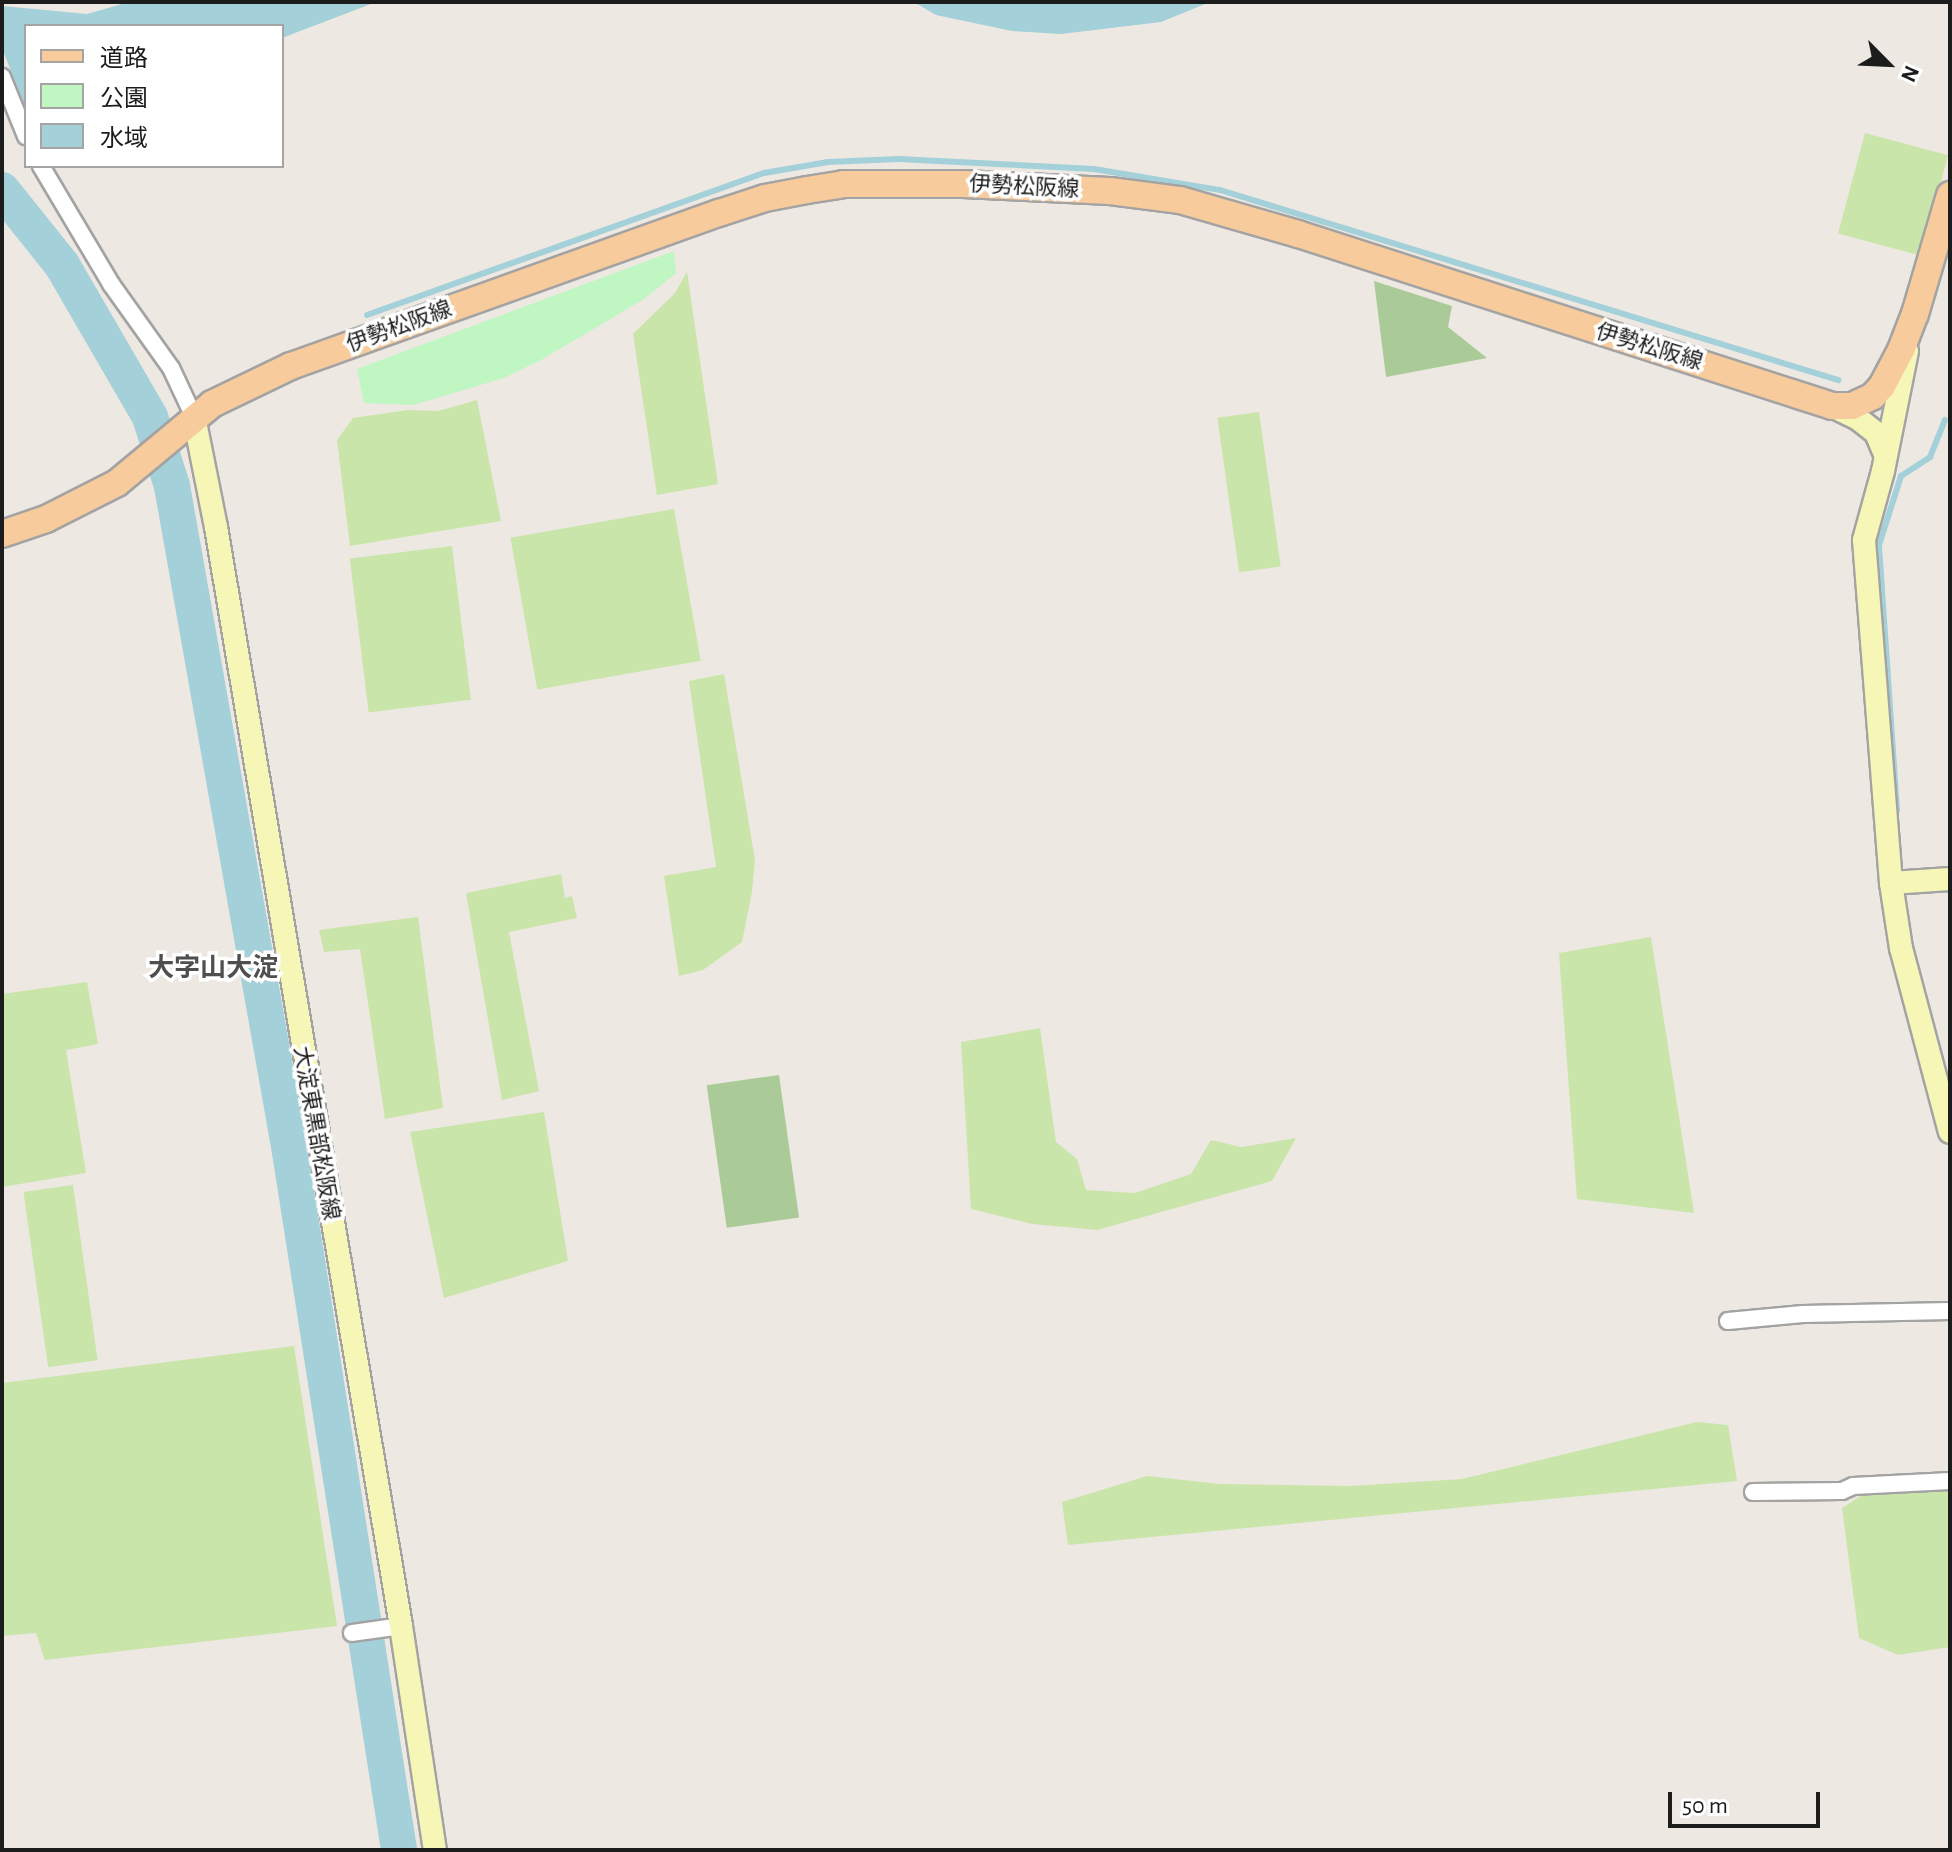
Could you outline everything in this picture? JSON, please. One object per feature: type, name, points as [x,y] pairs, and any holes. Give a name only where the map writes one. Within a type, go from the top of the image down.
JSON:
[{"type":"main road","name":"伊勢松阪線","points":[[2,534],[46,519],[117,483],[194,417],[233,392],[291,366],[719,213],[765,198],[843,184],[1097,190],[1180,200],[1298,234],[1832,406]]},
{"type":"main road","points":[[1950,195],[1915,314],[1886,456],[1864,540],[1891,883],[1901,948],[1950,1132]]},
{"type":"main road","points":[[1832,406],[1852,406],[1873,396],[1888,376],[1915,314]]},
{"type":"main road","points":[[1832,406],[1857,418],[1876,433],[1886,456]]},
{"type":"main road","name":"大淀東黒部松阪線","points":[[194,417],[216,527],[394,1628],[435,1850]]},
{"type":"main road","points":[[1891,883],[1950,879]]},
{"type":"street","points":[[2,77],[23,130]]},
{"type":"street","points":[[42,168],[111,284],[171,368],[194,417]]},
{"type":"street","points":[[1728,1321],[1803,1314],[1950,1311]]},
{"type":"street","points":[[1753,1492],[1842,1491],[1853,1486],[1950,1481]]},
{"type":"street","points":[[352,1633],[394,1628]]},
{"type":"green space","points":[[1865,133],[1948,155],[1921,256],[1838,233]]},
{"type":"green space","points":[[674,251],[676,273],[644,299],[541,360],[504,378],[413,405],[364,403],[357,369]]},
{"type":"green space","points":[[687,272],[718,484],[657,495],[633,334],[675,293]]},
{"type":"green space","points":[[1374,281],[1452,306],[1448,327],[1487,358],[1386,377]]},
{"type":"green space","points":[[477,400],[501,521],[350,546],[337,440],[353,418],[408,410],[438,411]]},
{"type":"green space","points":[[1259,412],[1281,566],[1239,572],[1217,418]]},
{"type":"green space","points":[[674,509],[701,661],[537,689],[511,538]]},
{"type":"green space","points":[[452,546],[471,700],[369,712],[350,559]]},
{"type":"green space","points":[[724,674],[755,860],[752,892],[742,942],[703,970],[679,976],[664,876],[716,867],[689,681]]},
{"type":"green space","points":[[561,874],[565,898],[572,896],[577,918],[509,932],[539,1091],[502,1100],[466,893]]},
{"type":"green space","points":[[418,917],[443,1108],[385,1119],[360,949],[324,952],[319,930]]},
{"type":"green space","points":[[1651,937],[1694,1213],[1577,1199],[1559,953]]},
{"type":"green space","points":[[87,982],[98,1044],[66,1050],[86,1173],[2,1187],[2,994]]},
{"type":"green space","points":[[1040,1028],[1056,1142],[1077,1159],[1086,1190],[1135,1193],[1191,1174],[1211,1140],[1241,1147],[1296,1138],[1272,1181],[1097,1230],[1032,1224],[971,1209],[961,1042]]},
{"type":"green space","points":[[779,1075],[799,1218],[727,1228],[707,1085]]},
{"type":"green space","points":[[544,1112],[568,1261],[444,1298],[410,1132]]},
{"type":"green space","points":[[73,1185],[98,1360],[48,1367],[23,1192]]},
{"type":"green space","points":[[294,1346],[337,1626],[45,1660],[36,1633],[2,1636],[2,1383]]},
{"type":"green space","points":[[1697,1422],[1728,1425],[1737,1481],[1068,1545],[1062,1502],[1147,1476],[1220,1484],[1351,1486],[1462,1479]]},
{"type":"green space","points":[[1950,1489],[1950,1647],[1898,1655],[1859,1638],[1842,1508],[1862,1495]]},
{"type":"water","points":[[129,2],[376,2],[284,37],[284,24],[24,24],[24,104],[2,48],[2,6],[87,14]]},
{"type":"water","points":[[914,2],[1210,2],[1161,22],[1061,34],[1012,31],[936,15]]},
{"type":"waterway","points":[[367,315],[764,173],[828,162],[898,159],[1094,169],[1220,190],[1838,380]]},
{"type":"waterway","points":[[2,190],[62,265],[150,417],[172,486],[290,1152],[399,1850]]},
{"type":"waterway","points":[[1897,810],[1879,545],[1901,476],[1930,457],[1945,420]]},
{"type":"district","name":"大字山大淀","points":[[213,969]]}]
